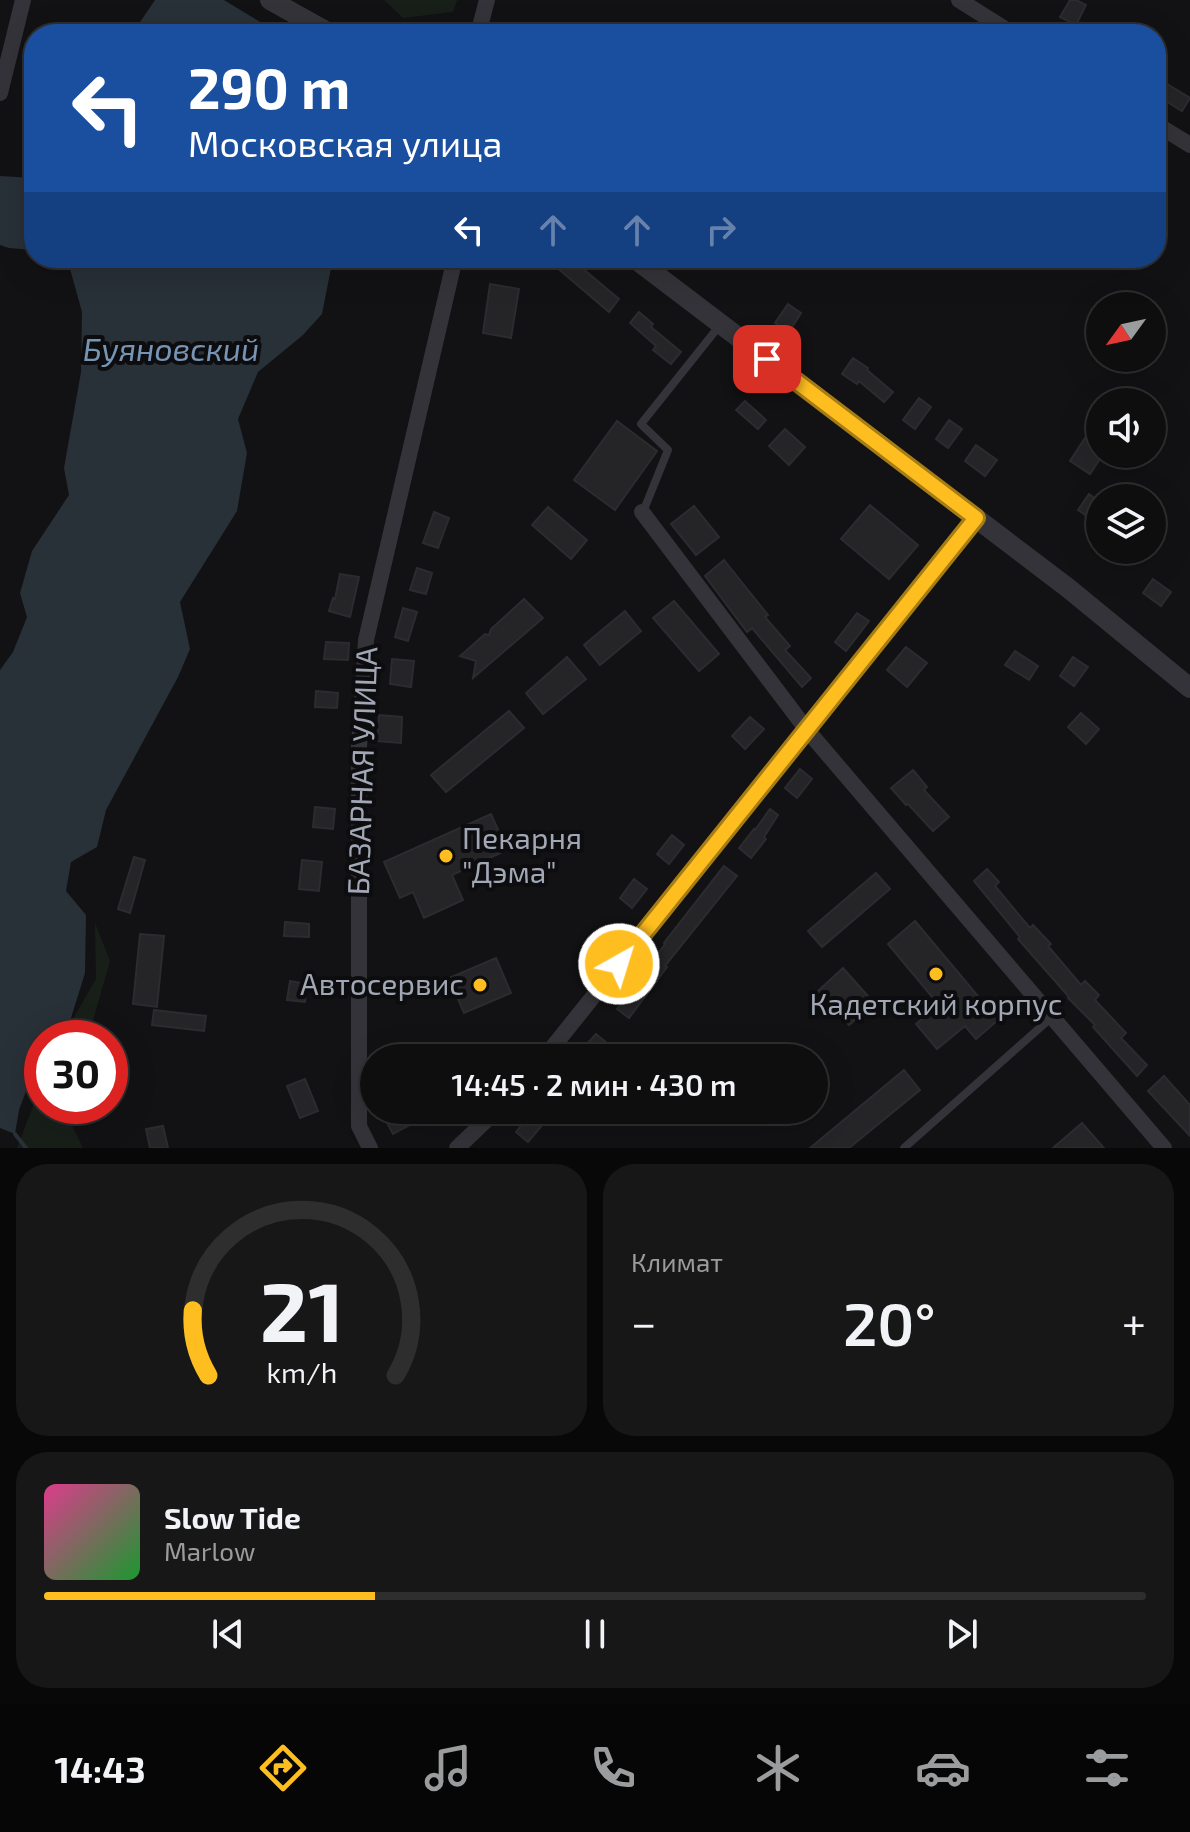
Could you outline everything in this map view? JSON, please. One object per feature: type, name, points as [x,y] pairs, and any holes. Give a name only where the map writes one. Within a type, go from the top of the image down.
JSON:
[{"type":"street","points":[[0,93],[23,0]]},
{"type":"street","points":[[270,0],[313,24]]},
{"type":"street","points":[[481,24],[487,0]]},
{"type":"street","points":[[959,0],[997,24]]},
{"type":"street","points":[[1166,130],[1190,145]]},
{"type":"street","name":"БАЗАРНАЯ УЛИЦА","points":[[370,1148],[359,1126],[359,747],[366,640],[453,268]]},
{"type":"street","points":[[647,268],[1068,588],[1190,688]]},
{"type":"street","points":[[642,512],[807,730],[1164,1148]]},
{"type":"street","points":[[555,1044],[976,518]]},
{"type":"street","points":[[457,1148],[482,1124]]},
{"type":"lane","points":[[642,512],[668,450],[641,424],[720,324]]},
{"type":"lane","points":[[904,1148],[1052,1017]]},
{"type":"shaded area","points":[[384,0],[457,0],[453,12],[403,18]]},
{"type":"shaded area","points":[[95,923],[110,961],[93,1020],[72,1020],[96,979]]},
{"type":"shaded area","points":[[26,1124],[71,1124],[83,1148],[17,1148]]},
{"type":"water","points":[[155,0],[224,0],[264,24],[139,24]]},
{"type":"water","points":[[0,176],[24,177],[24,249],[0,245]]},
{"type":"water","name":"Буяновский","points":[[70,268],[331,268],[322,314],[303,335],[258,372],[238,419],[247,453],[237,511],[180,602],[190,649],[106,810],[97,847],[71,862],[66,891],[86,915],[85,973],[69,1020],[24,1020],[24,1097],[15,1134],[0,1128],[0,670],[13,652],[27,617],[20,593],[32,551],[69,495],[64,468],[81,372],[82,312]]},
{"type":"building","points":[[1070,0],[1086,5],[1076,24],[1060,17]]},
{"type":"building","points":[[1166,83],[1190,98],[1182,111],[1166,101]]},
{"type":"building","points":[[557,268],[582,268],[619,299],[609,312]]},
{"type":"building","points":[[490,284],[519,289],[511,338],[483,333]]},
{"type":"building","points":[[788,304],[801,313],[789,332],[775,323]]},
{"type":"building","points":[[639,312],[653,324],[651,327],[681,352],[671,364],[653,350],[656,346],[630,323]]},
{"type":"building","points":[[853,358],[893,392],[884,402],[859,381],[857,384],[842,374]]},
{"type":"building","points":[[919,398],[931,407],[915,429],[903,420]]},
{"type":"building","points":[[745,401],[766,420],[758,429],[736,410]]},
{"type":"building","points":[[949,420],[962,429],[948,448],[936,439]]},
{"type":"building","points":[[617,421],[657,451],[615,510],[574,480]]},
{"type":"building","points":[[785,429],[805,447],[789,465],[769,446]]},
{"type":"building","points":[[1086,439],[1086,468],[1094,468],[1090,474],[1070,461]]},
{"type":"building","points":[[976,445],[997,460],[985,476],[965,461]]},
{"type":"building","points":[[1086,498],[1086,516],[1078,510]]},
{"type":"building","points":[[870,505],[918,545],[889,579],[841,539]]},
{"type":"building","points":[[694,506],[719,537],[696,555],[671,524]]},
{"type":"building","points":[[548,507],[587,540],[571,559],[532,525]]},
{"type":"building","points":[[434,512],[449,518],[438,548],[423,543]]},
{"type":"building","points":[[724,560],[790,646],[785,650],[811,678],[802,687],[752,628],[747,632],[705,576]]},
{"type":"building","points":[[417,568],[432,573],[426,594],[410,590]]},
{"type":"building","points":[[340,574],[359,577],[350,617],[329,611]]},
{"type":"building","points":[[1153,579],[1171,592],[1161,606],[1143,593]]},
{"type":"building","points":[[524,599],[543,618],[473,678],[476,661],[460,656],[485,634],[489,635],[491,629]]},
{"type":"building","points":[[674,601],[719,654],[699,671],[653,618]]},
{"type":"building","points":[[403,608],[417,612],[408,641],[395,637]]},
{"type":"building","points":[[625,611],[641,631],[600,665],[584,645]]},
{"type":"building","points":[[857,613],[869,621],[846,651],[835,642]]},
{"type":"building","points":[[326,642],[349,643],[348,660],[324,659]]},
{"type":"building","points":[[906,647],[927,663],[907,687],[887,670]]},
{"type":"building","points":[[1015,651],[1038,666],[1029,680],[1005,665]]},
{"type":"building","points":[[567,657],[586,679],[543,714],[526,693]]},
{"type":"building","points":[[1073,657],[1088,667],[1074,686],[1060,676]]},
{"type":"building","points":[[392,659],[414,661],[411,687],[390,684]]},
{"type":"building","points":[[316,691],[338,693],[337,708],[315,707]]},
{"type":"building","points":[[509,711],[524,728],[446,792],[431,775]]},
{"type":"building","points":[[1081,713],[1099,729],[1086,744],[1068,727]]},
{"type":"building","points":[[379,715],[402,717],[401,743],[377,741]]},
{"type":"building","points":[[750,717],[764,729],[745,749],[732,736]]},
{"type":"building","points":[[800,769],[812,779],[797,798],[785,788]]},
{"type":"building","points":[[913,770],[927,787],[924,790],[949,817],[933,831],[891,788]]},
{"type":"building","points":[[315,807],[335,809],[333,829],[313,827]]},
{"type":"building","points":[[770,809],[778,815],[764,837],[766,839],[751,858],[739,848]]},
{"type":"building","name":"Пекарня \"Дэма\"","points":[[491,814],[507,850],[452,875],[463,900],[424,918],[413,892],[400,898],[384,862]]},
{"type":"building","points":[[672,835],[684,845],[669,864],[657,854]]},
{"type":"building","points":[[134,857],[145,860],[130,913],[118,909]]},
{"type":"building","points":[[302,860],[322,862],[319,891],[299,889]]},
{"type":"building","points":[[724,866],[737,876],[665,966],[629,1018],[617,1009]]},
{"type":"building","points":[[987,869],[999,882],[995,886],[1030,928],[1033,925],[1051,944],[1048,946],[1081,985],[1085,981],[1099,995],[1095,1000],[1126,1033],[1121,1038],[1147,1065],[1137,1076],[1018,939],[1020,937],[974,881]]},
{"type":"building","points":[[876,873],[890,889],[822,947],[808,931]]},
{"type":"building","points":[[634,879],[647,889],[632,908],[620,898]]},
{"type":"building","name":"Кадетский корпус","points":[[915,921],[998,1020],[976,1039],[965,1026],[937,1049],[916,1024],[939,1005],[888,944]]},
{"type":"building","points":[[285,922],[309,924],[309,937],[284,936]]},
{"type":"building","points":[[140,934],[164,936],[157,1007],[133,1004]]},
{"type":"building","name":"Автосервис","points":[[496,958],[511,993],[464,1013],[449,978]]},
{"type":"building","points":[[843,968],[874,1003],[849,1025],[818,991]]},
{"type":"building","points":[[290,981],[307,984],[305,1002],[287,1000]]},
{"type":"building","points":[[154,1010],[206,1016],[204,1031],[152,1025]]},
{"type":"building","points":[[596,1034],[608,1044],[587,1044]]},
{"type":"building","points":[[904,1070],[920,1090],[849,1148],[810,1148]]},
{"type":"building","points":[[1164,1076],[1190,1105],[1190,1136],[1148,1091]]},
{"type":"building","points":[[305,1079],[318,1111],[300,1118],[287,1086]]},
{"type":"building","points":[[1082,1123],[1104,1148],[1053,1148]]},
{"type":"building","points":[[388,1124],[411,1124],[393,1134]]},
{"type":"building","points":[[522,1124],[543,1124],[528,1142],[516,1132]]},
{"type":"building","points":[[163,1126],[168,1148],[150,1148],[146,1129]]},
{"type":"waterway","points":[[15,1134],[26,1148]]},
{"type":"place","name":"Пекарня \"Дэма\"","points":[[446,856]]},
{"type":"place","name":"Кадетский корпус","points":[[936,974]]},
{"type":"place","name":"Автосервис","points":[[480,985]]},
{"type":"route","points":[[619,964],[976,518],[767,359]]}]
